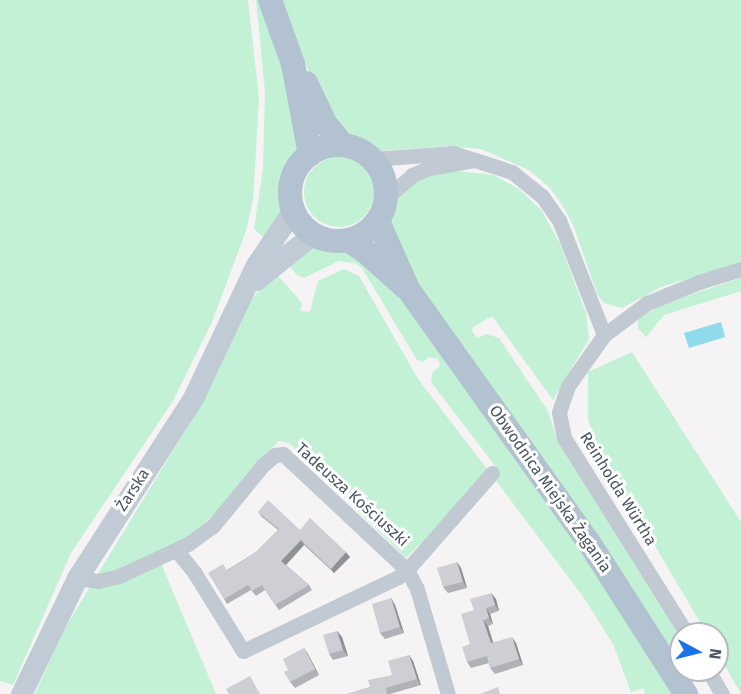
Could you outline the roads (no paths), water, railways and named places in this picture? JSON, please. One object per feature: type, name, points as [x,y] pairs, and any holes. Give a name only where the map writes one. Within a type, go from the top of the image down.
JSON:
[{"type":"main road","points":[[270,0],[294,64],[325,123],[343,145]]},
{"type":"main road","points":[[294,64],[310,154]]},
{"type":"main road","points":[[343,145],[359,150],[373,159],[384,177],[386,198],[378,221],[365,233],[348,240],[330,241],[313,234],[304,227],[293,210],[291,185],[301,162],[310,154],[320,148],[343,145]]},
{"type":"main road","name":"Obwodnica Miejska Żagania","points":[[378,221],[408,289],[588,541],[686,694]]},
{"type":"main road","name":"Obwodnica Miejska Żagania","points":[[348,240],[366,252],[390,276],[408,289]]},
{"type":"street","points":[[373,159],[453,153],[512,172],[542,196],[567,238],[604,335]]},
{"type":"street","points":[[386,198],[412,175],[429,168],[475,160]]},
{"type":"street","name":"Żarska","points":[[21,694],[77,578],[198,389],[256,265],[293,210]]},
{"type":"street","name":"Żarska","points":[[246,288],[313,234]]},
{"type":"street","name":"Reinholda Würtha","points":[[680,622],[561,429],[559,412],[564,394],[604,335],[647,303],[699,282],[741,269]]},
{"type":"street","name":"Tadeusza Kościuszki","points":[[77,578],[108,579],[177,551],[213,526],[263,465],[275,455],[283,454],[407,570],[417,589],[448,694]]},
{"type":"street","points":[[177,551],[194,572],[243,651],[407,570],[492,473]]},
{"type":"water","points":[[721,322],[725,337],[689,348],[684,333]]}]
